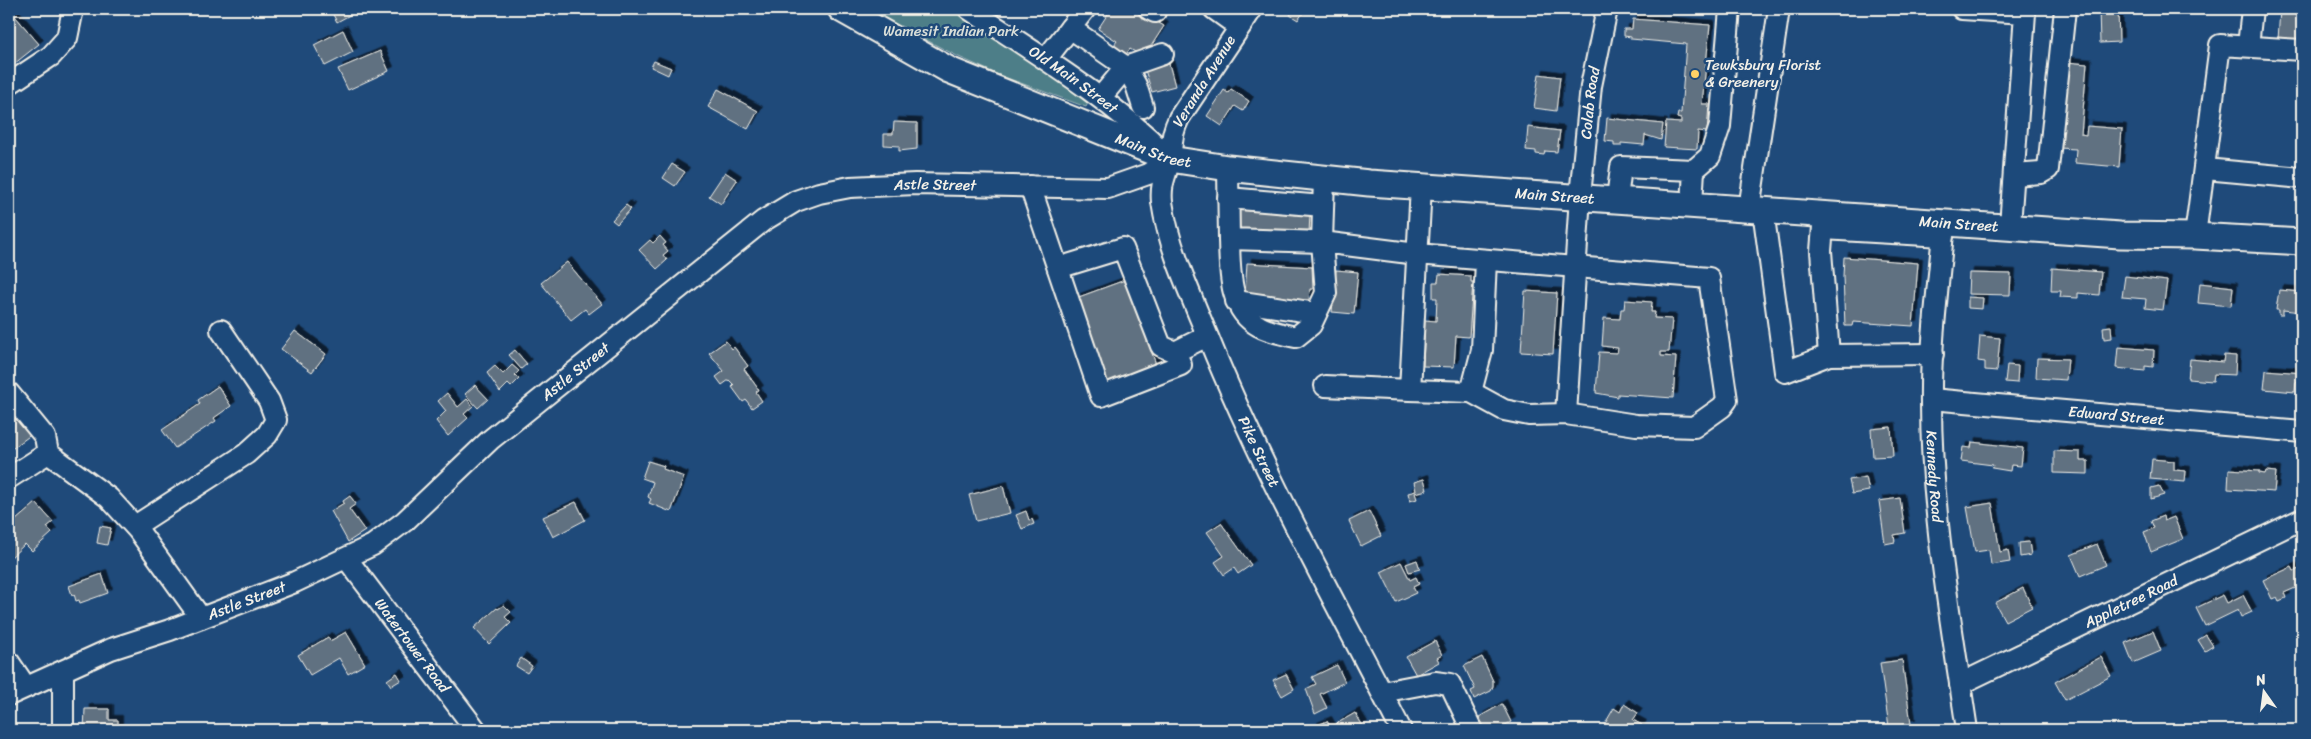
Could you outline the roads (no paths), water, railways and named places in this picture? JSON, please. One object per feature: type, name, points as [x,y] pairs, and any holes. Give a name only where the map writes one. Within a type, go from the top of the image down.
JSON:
[{"type":"main road","name":"Main Street","points":[[841,9],[949,70],[1170,159],[1228,168],[1324,178],[1756,209],[1823,222],[1944,229],[2010,226],[2120,235],[2195,236],[2302,242]]},
{"type":"street","points":[[9,84],[51,56],[67,38],[73,9]]},
{"type":"street","name":"Old Main Street","points":[[970,9],[1101,97],[1145,133],[1170,159]]},
{"type":"street","points":[[1046,59],[1085,9]]},
{"type":"street","points":[[1214,9],[1239,26]]},
{"type":"street","name":"Veranda Avenue","points":[[1170,159],[1171,133],[1178,118],[1252,9]]},
{"type":"street","name":"Colab Road","points":[[1566,414],[1580,196],[1591,86],[1607,9]]},
{"type":"street","points":[[1617,199],[1621,167],[1694,170],[1710,156],[1720,126],[1730,9]]},
{"type":"street","points":[[1779,9],[1756,209],[1785,372],[1829,355],[1934,354]]},
{"type":"street","points":[[1962,9],[2025,11],[2010,226]]},
{"type":"street","points":[[2014,175],[2041,173],[2048,169],[2065,9]]},
{"type":"street","points":[[2248,46],[2252,9]]},
{"type":"street","points":[[1070,28],[1126,67],[1136,85],[1143,107]]},
{"type":"street","points":[[2195,236],[2220,45],[2302,50]]},
{"type":"street","points":[[1101,97],[1126,67],[1163,54]]},
{"type":"street","name":"Astle Street","points":[[18,691],[111,649],[202,618],[295,582],[347,559],[373,545],[394,530],[490,440],[718,256],[786,205],[808,196],[850,187],[915,184],[1108,188],[1148,174],[1170,159]]},
{"type":"street","name":"Pike Street","points":[[1170,159],[1162,187],[1165,219],[1177,259],[1207,336],[1236,405],[1279,495],[1402,730]]},
{"type":"street","points":[[1228,168],[1230,271],[1236,301],[1316,313],[1326,293],[1322,242],[1324,178]]},
{"type":"street","points":[[1692,204],[1694,170]]},
{"type":"street","points":[[2205,170],[2302,178]]},
{"type":"street","points":[[1030,186],[1101,396],[1181,365],[1175,352],[1161,346],[1123,248],[1058,268]]},
{"type":"street","points":[[1410,390],[1421,186]]},
{"type":"street","points":[[1228,198],[1323,206]]},
{"type":"street","points":[[1823,222],[1821,251],[1829,355]]},
{"type":"street","name":"Kennedy Road","points":[[1944,229],[1931,400],[1936,514],[1967,730]]},
{"type":"street","points":[[1229,239],[1322,242],[1417,254],[1709,278],[1727,400],[1722,407],[1694,427],[1636,425],[1566,414],[1529,416],[1504,410],[1471,392],[1325,386]]},
{"type":"street","points":[[1471,392],[1482,350],[1486,260]]},
{"type":"street","points":[[134,526],[246,454],[268,436],[276,420],[269,401],[220,330]]},
{"type":"street","points":[[1175,352],[1207,336]]},
{"type":"street","points":[[9,393],[44,437],[48,453],[108,498],[134,526],[202,618]]},
{"type":"street","name":"Edward Street","points":[[1931,400],[2302,432]]},
{"type":"street","points":[[9,478],[48,453]]},
{"type":"street","name":"Appletree Road","points":[[1960,684],[2302,519]]},
{"type":"street","name":"Watertower Road","points":[[347,559],[476,730]]},
{"type":"street","points":[[9,662],[18,691]]},
{"type":"street","points":[[63,671],[63,730]]},
{"type":"street","points":[[1382,692],[1435,682],[1450,684],[1472,730]]},
{"type":"place","name":"Tewksbury Florist & Greenery","points":[[1695,74]]},
{"type":"park label","name":"Wamesit Indian Park","points":[[951,31]]}]
